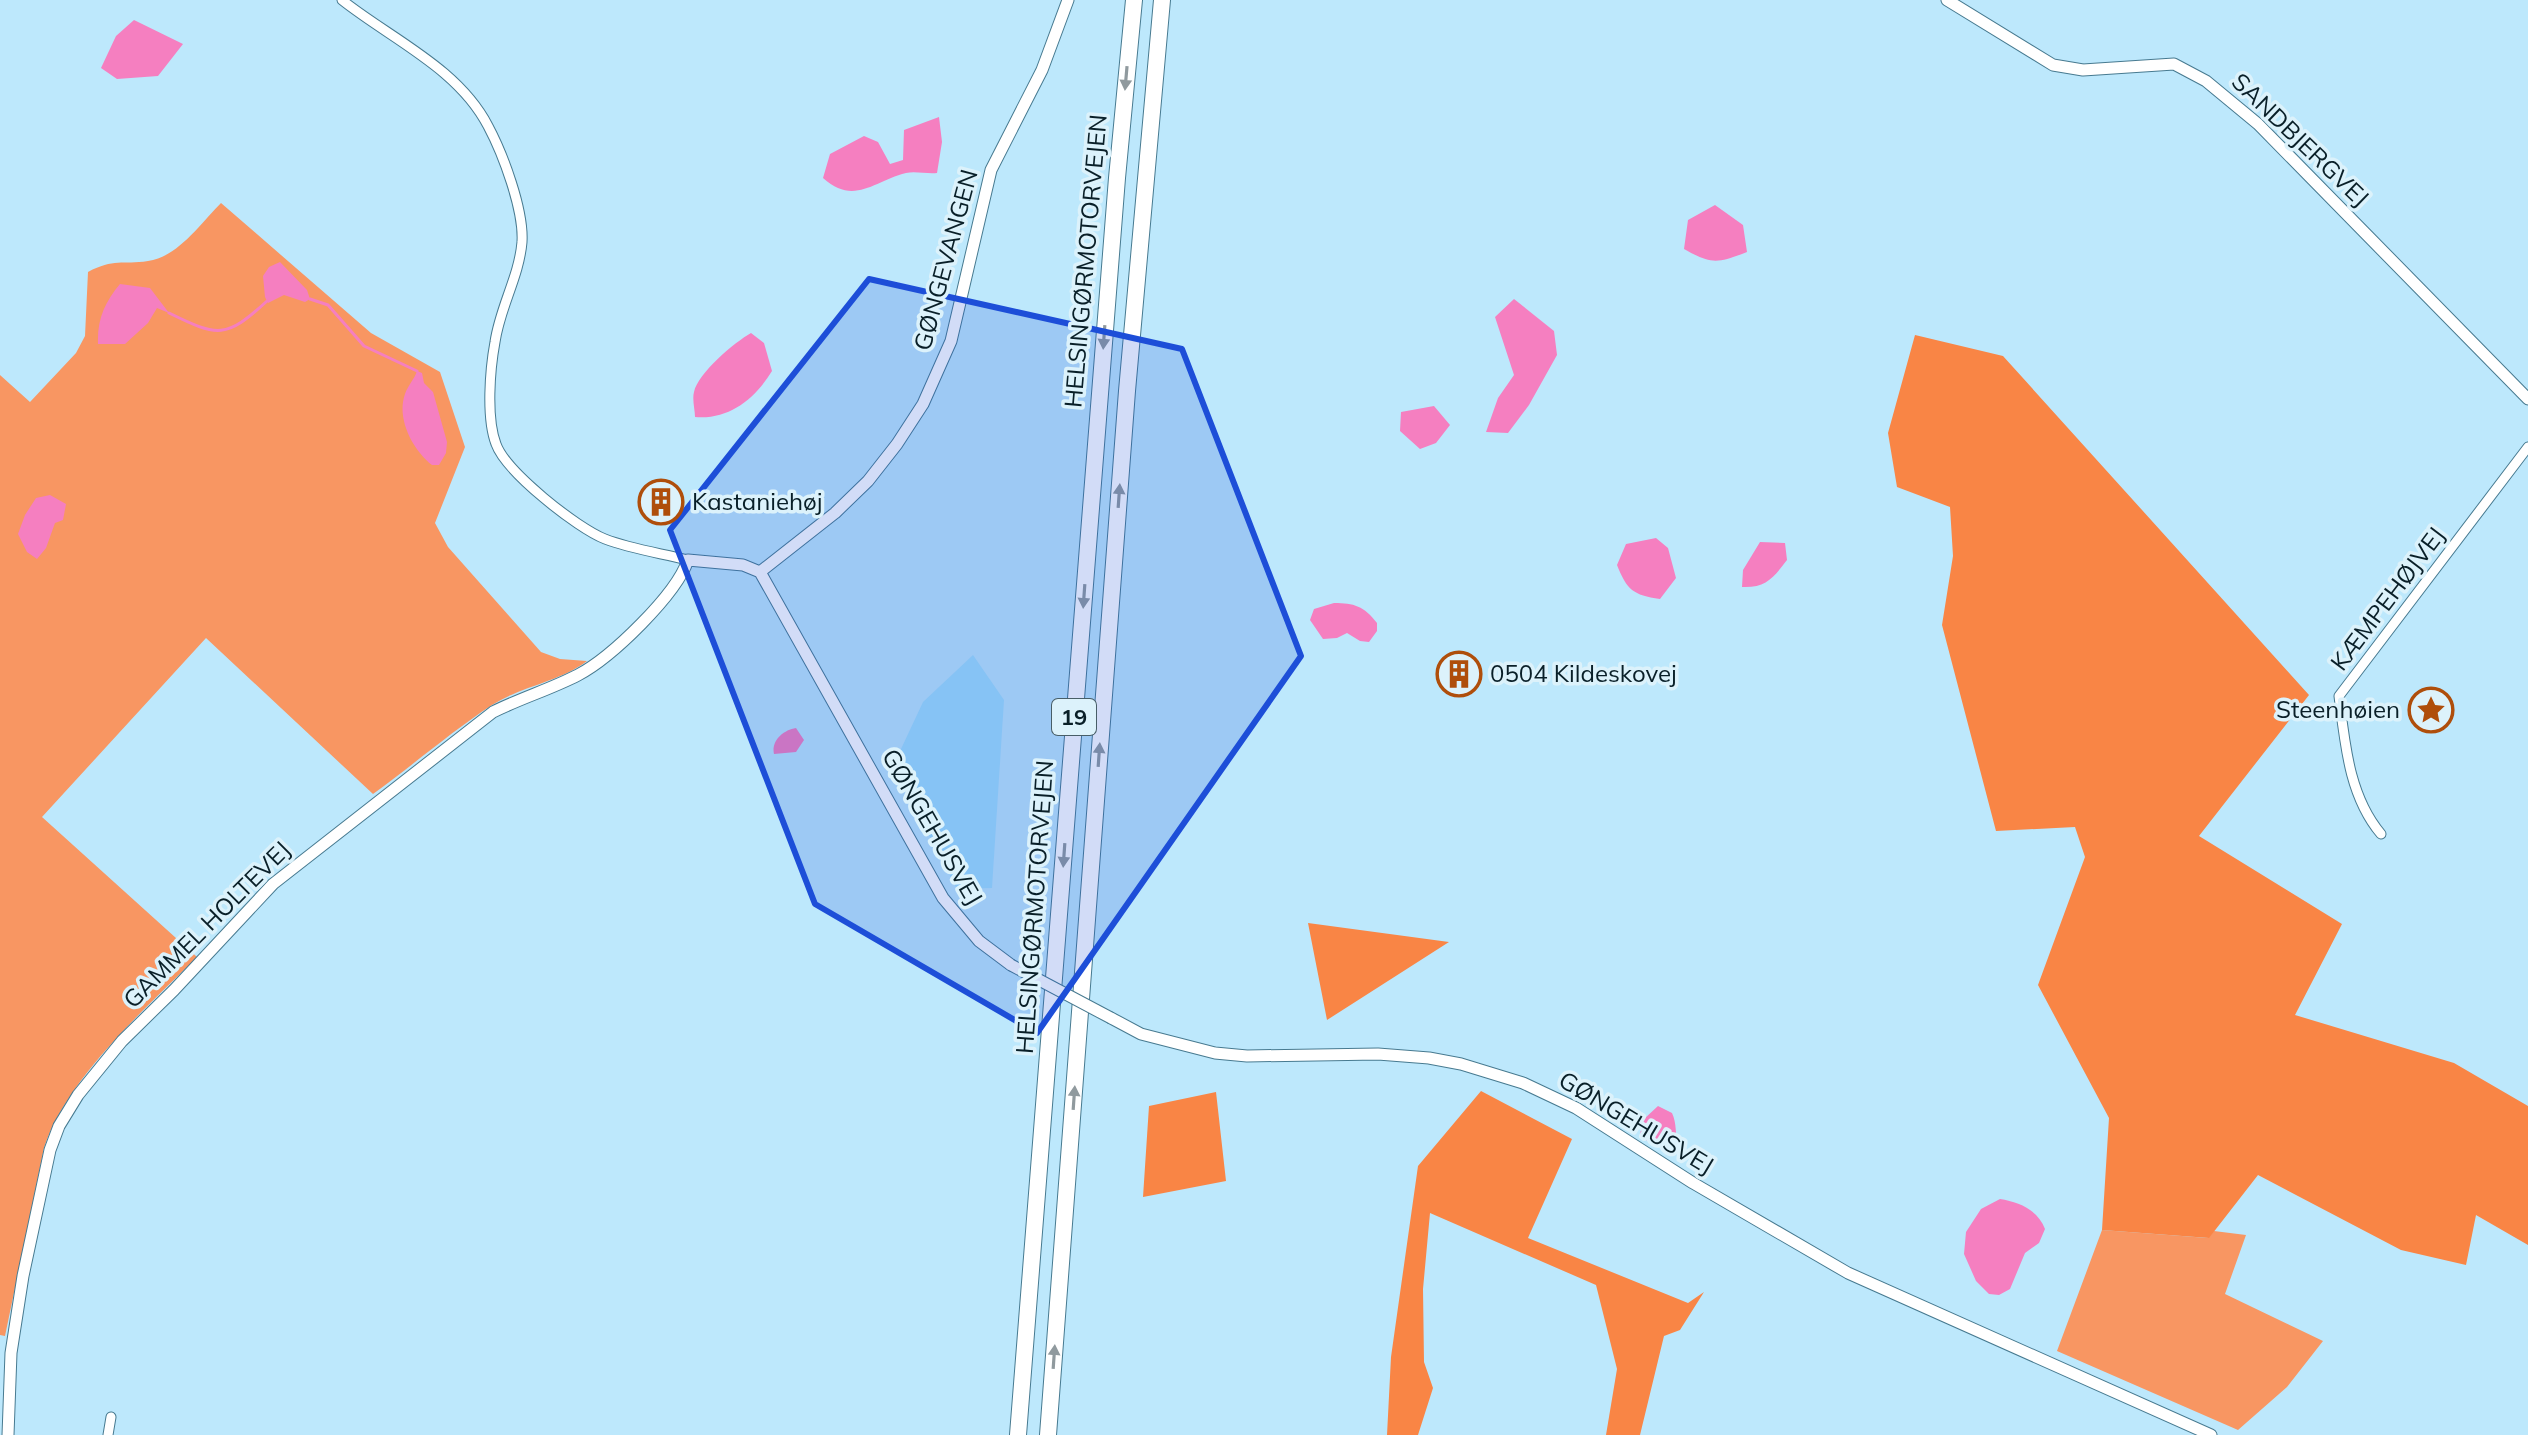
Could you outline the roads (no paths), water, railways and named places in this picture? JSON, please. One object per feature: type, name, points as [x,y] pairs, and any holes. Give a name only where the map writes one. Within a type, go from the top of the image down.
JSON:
[{"type":"highway","name":"HELSINGØRMOTORVEJEN","points":[[1018,1435],[1117,178],[1134,0]]},
{"type":"highway","name":"19","points":[[1048,1435],[1127,391],[1162,0]]},
{"type":"street","points":[[342,0],[456,84],[487,123],[495,141],[519,214],[522,239],[520,262],[499,319],[494,346],[490,400],[495,443],[500,452],[521,478],[581,526],[603,539],[688,560],[743,565],[760,572]]},
{"type":"street","name":"GØNGEVANGEN","points":[[760,572],[835,513],[868,481],[923,404],[951,341],[991,170],[1042,70],[1068,0]]},
{"type":"street","name":"SANDBJERGVEJ","points":[[1947,0],[2053,65],[2083,70],[2174,64],[2206,81],[2258,124],[2528,399]]},
{"type":"street","name":"KÆMPEHØJVEJ","points":[[2381,834],[2366,816],[2346,756],[2339,696],[2528,447]]},
{"type":"street","name":"GAMMEL HOLTEVEJ","points":[[8,1435],[11,1353],[23,1276],[50,1150],[59,1126],[90,1079],[122,1041],[273,884],[493,712],[597,663],[676,586],[688,560]]},
{"type":"street","name":"GØNGEHUSVEJ","points":[[760,572],[943,898],[965,927],[1011,965],[1141,1034],[1215,1053],[1247,1056],[1378,1054],[1429,1058],[1461,1064],[1523,1083],[1576,1108],[1693,1183],[1848,1273],[2211,1435]]},
{"type":"street","points":[[108,1435],[111,1417]]},
{"type":"waterway","points":[[310,299],[328,305],[364,346],[417,371]]},
{"type":"waterway","points":[[169,313],[199,327],[221,330],[241,322],[267,301]]},
{"type":"place","name":"Kastaniehøj","points":[[661,502]]},
{"type":"place","name":"0504 Kildeskovej","points":[[1459,674]]},
{"type":"place","name":"Steenhøien","points":[[2431,710]]}]
